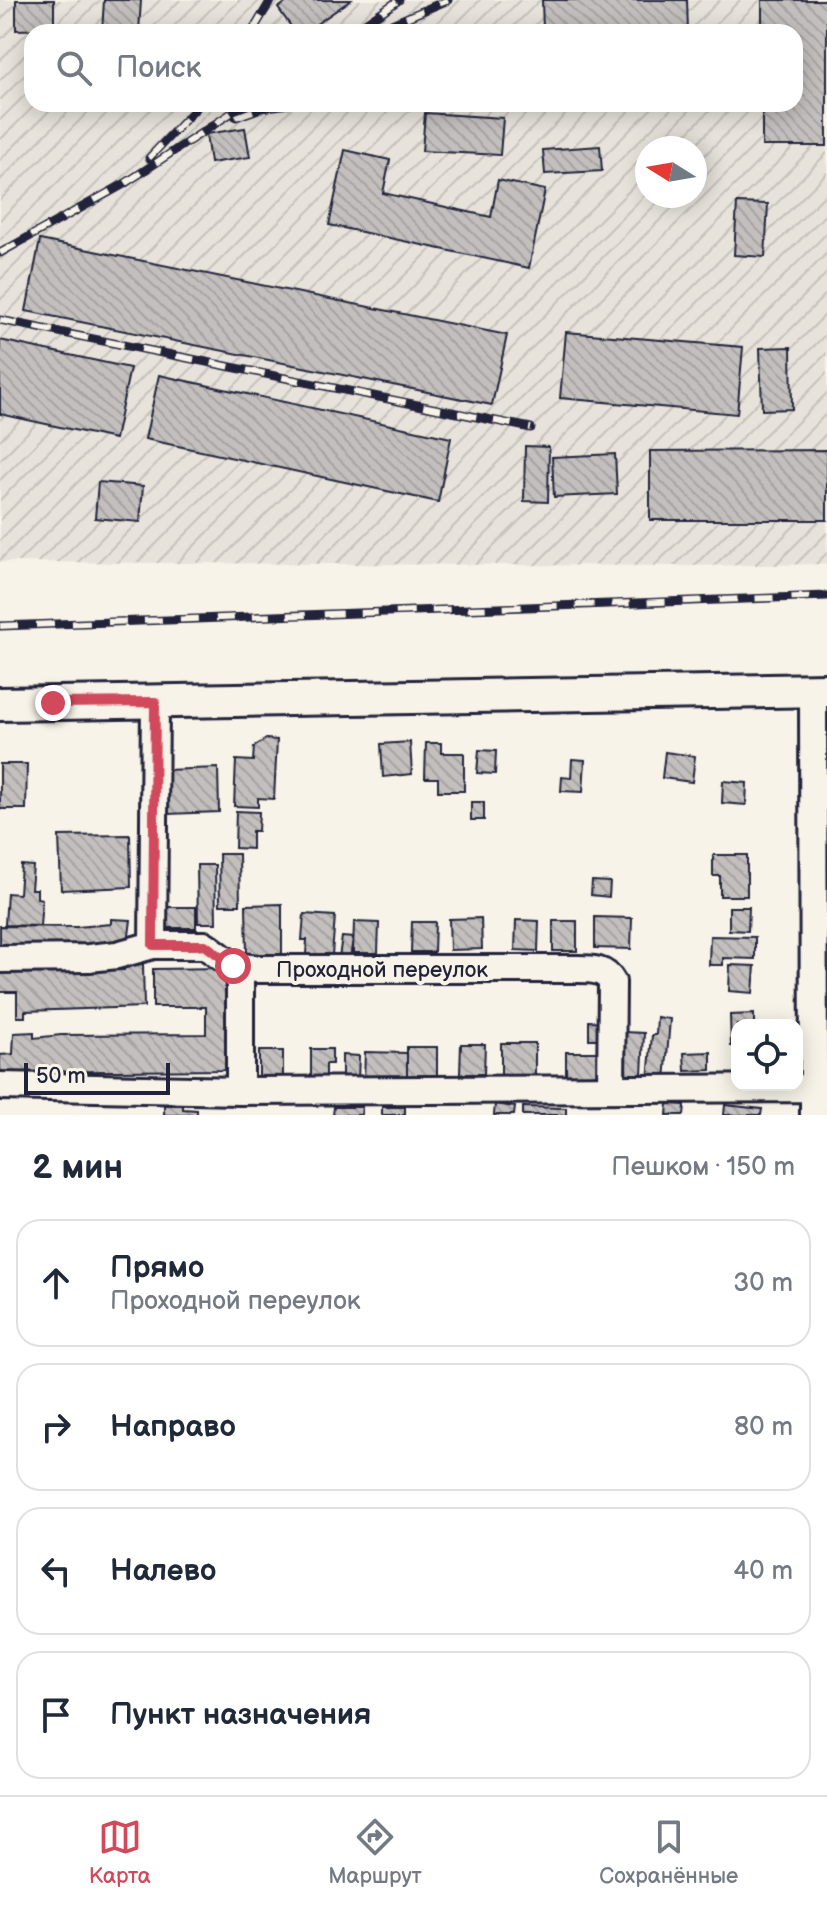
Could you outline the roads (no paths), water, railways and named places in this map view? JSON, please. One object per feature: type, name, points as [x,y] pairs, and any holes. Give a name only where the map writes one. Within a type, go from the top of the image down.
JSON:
[{"type":"main road","points":[[0,704],[820,690]]},
{"type":"street","points":[[814,1115],[820,1090],[820,690]]},
{"type":"street","points":[[153,945],[155,702]]},
{"type":"street","points":[[0,959],[89,958],[117,955],[153,945],[205,945],[240,968],[240,1091]]},
{"type":"street","name":"Проходной переулок","points":[[240,968],[602,971],[608,974],[612,982],[611,1089]]},
{"type":"street","points":[[0,1086],[240,1091],[820,1090]]},
{"type":"railway","points":[[257,24],[271,0]]},
{"type":"railway","points":[[364,24],[399,0]]},
{"type":"railway","points":[[392,24],[448,0]]},
{"type":"railway","points":[[149,158],[192,112]]},
{"type":"railway","points":[[0,253],[124,184],[233,112]]},
{"type":"railway","points":[[236,117],[250,112]]},
{"type":"railway","points":[[0,320],[531,428]]},
{"type":"railway","points":[[0,626],[827,596]]}]
